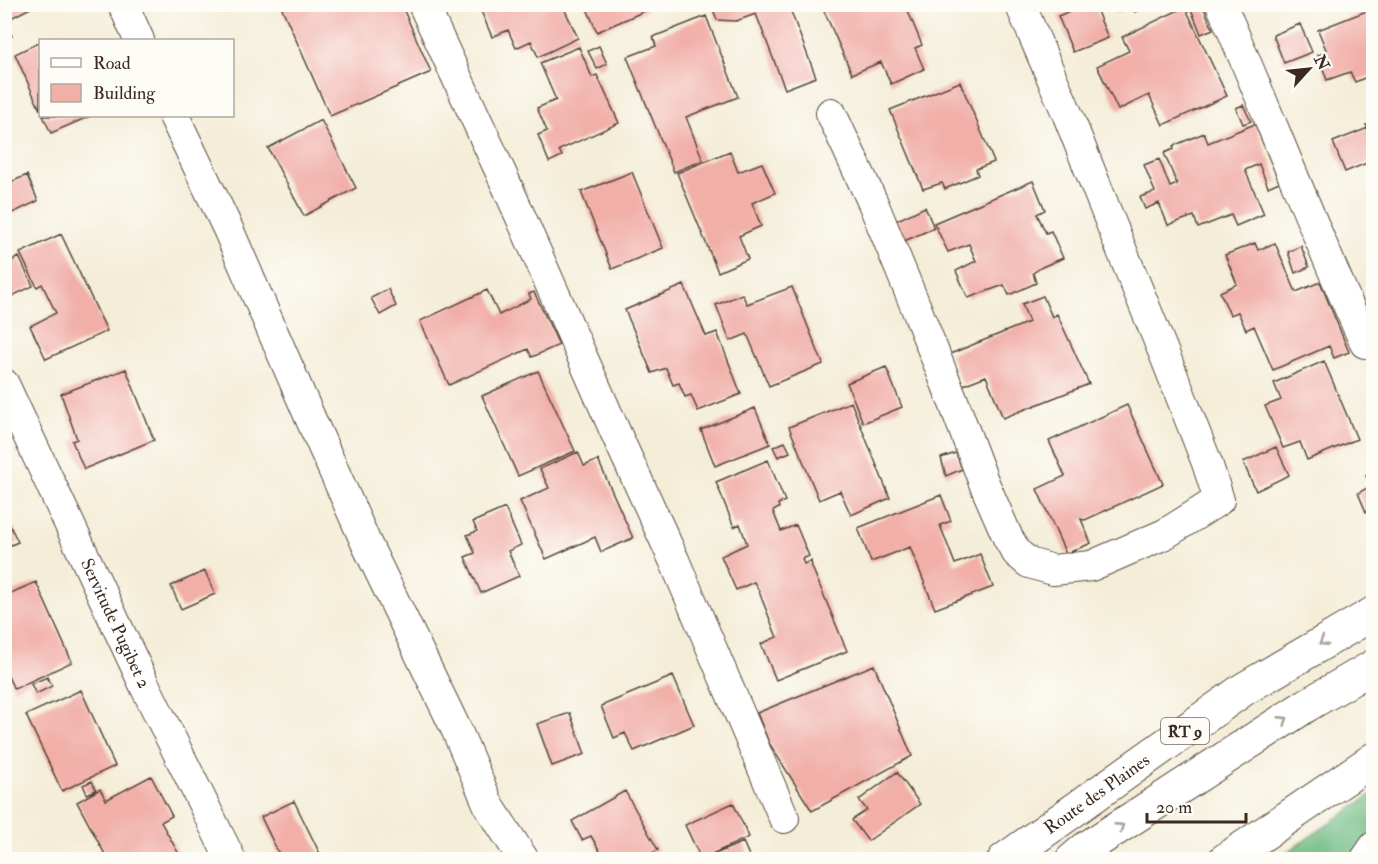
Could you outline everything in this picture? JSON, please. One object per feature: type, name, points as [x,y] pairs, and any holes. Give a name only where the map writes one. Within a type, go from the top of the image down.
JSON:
[{"type":"main road","name":"Route des Plaines","points":[[1004,860],[1244,689],[1374,613]]},
{"type":"main road","name":"RT 9","points":[[1072,860],[1085,849],[1307,705],[1374,666]]},
{"type":"main road","points":[[1225,860],[1374,759]]},
{"type":"street","points":[[123,4],[139,39]]},
{"type":"street","points":[[423,4],[674,560],[783,818]]},
{"type":"street","points":[[831,113],[873,203],[984,483],[1017,553],[1029,563],[1053,570],[1091,566],[1165,534],[1220,500],[1167,361],[1020,4]]},
{"type":"street","points":[[1221,4],[1330,267],[1365,343]]},
{"type":"street","points":[[174,117],[228,229],[367,545],[458,731],[489,806],[524,860]]},
{"type":"street","name":"Servitude Pugibet 2","points":[[4,384],[144,684],[231,860]]},
{"type":"street","points":[[1365,860],[1374,847]]},
{"type":"green space","points":[[1373,794],[1373,859],[1277,859]]},
{"type":"building","points":[[4,4],[38,4],[5,21],[12,36],[4,39]]},
{"type":"building","points":[[280,4],[401,4],[431,72],[330,116]]},
{"type":"building","points":[[478,4],[546,4],[547,6],[562,4],[578,38],[538,57],[531,41],[516,48],[508,30],[492,37]]},
{"type":"building","points":[[585,4],[645,4],[647,10],[597,32]]},
{"type":"building","points":[[711,4],[788,4],[816,77],[785,89],[756,14],[736,21],[717,20]]},
{"type":"building","points":[[821,4],[905,4],[922,45],[915,48],[924,69],[891,84],[881,62],[852,74]]},
{"type":"building","points":[[1087,4],[1094,4],[1108,38],[1073,52],[1058,16]]},
{"type":"building","points":[[1113,4],[1151,4],[1135,12],[1133,5],[1117,12]]},
{"type":"building","points":[[1189,4],[1202,4],[1213,29],[1201,34]]},
{"type":"building","points":[[1185,7],[1227,96],[1163,125],[1149,95],[1118,110],[1097,66],[1129,51],[1122,37]]},
{"type":"building","points":[[1374,8],[1374,74],[1355,82],[1350,72],[1327,80],[1318,55],[1327,52],[1318,30]]},
{"type":"building","points":[[706,16],[738,97],[686,117],[703,160],[674,172],[627,57],[656,46],[653,37]]},
{"type":"building","points":[[1300,24],[1312,52],[1284,63],[1273,35]]},
{"type":"building","points":[[39,42],[39,108],[15,54]]},
{"type":"building","points":[[599,46],[607,64],[597,69],[588,51]]},
{"type":"building","points":[[579,47],[592,77],[597,75],[619,123],[559,150],[562,156],[549,162],[538,135],[547,131],[537,108],[556,100],[540,63]]},
{"type":"building","points":[[960,82],[994,162],[976,169],[978,175],[945,189],[942,183],[923,189],[890,110]]},
{"type":"building","points":[[1243,105],[1251,121],[1243,124],[1236,108]]},
{"type":"building","points":[[43,117],[88,117],[51,133]]},
{"type":"building","points":[[321,120],[356,188],[304,216],[268,148]]},
{"type":"building","points":[[1374,123],[1374,160],[1345,172],[1333,142],[1368,128],[1366,125]]},
{"type":"building","points":[[1255,124],[1279,182],[1268,187],[1259,164],[1245,170],[1264,214],[1236,226],[1231,215],[1198,228],[1194,216],[1168,225],[1159,203],[1145,209],[1140,197],[1155,192],[1144,165],[1159,159],[1170,187],[1177,184],[1164,153],[1174,149],[1173,146],[1204,133],[1208,143]]},
{"type":"building","points":[[730,151],[738,172],[762,163],[775,193],[752,203],[761,226],[739,236],[748,259],[718,272],[677,173]]},
{"type":"building","points":[[632,172],[663,248],[612,269],[581,192]]},
{"type":"building","points":[[27,175],[38,201],[4,217],[4,185]]},
{"type":"building","points":[[1033,181],[1045,210],[1037,214],[1046,233],[1051,231],[1063,258],[1033,273],[1036,283],[1009,295],[1004,285],[968,298],[956,271],[976,261],[969,244],[948,252],[934,223]]},
{"type":"building","points":[[925,207],[934,228],[902,242],[893,222]]},
{"type":"building","points":[[61,234],[107,331],[46,359],[30,326],[56,313],[42,284],[37,287],[20,253]]},
{"type":"building","points":[[1255,243],[1258,250],[1275,243],[1296,292],[1320,282],[1349,352],[1334,358],[1329,346],[1273,370],[1254,326],[1246,330],[1238,312],[1230,315],[1220,292],[1237,284],[1225,255]]},
{"type":"building","points":[[1301,246],[1309,267],[1295,273],[1288,252]]},
{"type":"building","points":[[19,257],[33,286],[8,298],[4,290],[4,264]]},
{"type":"building","points":[[684,285],[706,336],[717,332],[741,394],[698,411],[691,395],[685,397],[679,383],[673,385],[666,368],[652,373],[625,310]]},
{"type":"building","points":[[792,287],[823,364],[769,386],[747,334],[730,341],[716,305],[742,294],[747,304]]},
{"type":"building","points":[[388,289],[396,306],[380,315],[371,298]]},
{"type":"building","points":[[487,290],[499,315],[531,299],[529,294],[534,292],[559,345],[532,357],[528,349],[449,385],[420,321]]},
{"type":"building","points":[[1043,296],[1052,317],[1057,314],[1089,384],[1003,418],[986,376],[963,385],[950,354],[1029,322],[1022,304]]},
{"type":"building","points":[[1324,361],[1357,439],[1307,460],[1300,442],[1283,448],[1265,406],[1281,400],[1274,383]]},
{"type":"building","points":[[886,367],[902,407],[863,423],[847,383]]},
{"type":"building","points":[[126,369],[154,440],[84,469],[72,441],[77,439],[61,394]]},
{"type":"building","points":[[538,371],[575,451],[518,476],[482,396]]},
{"type":"building","points":[[851,402],[890,498],[851,515],[840,491],[819,500],[789,427]]},
{"type":"building","points":[[1127,405],[1163,484],[1085,520],[1081,519],[1091,543],[1066,554],[1037,489],[1065,476],[1049,441]]},
{"type":"building","points":[[755,408],[770,444],[715,466],[701,430]]},
{"type":"building","points":[[785,442],[790,452],[778,457],[773,447]]},
{"type":"building","points":[[1276,447],[1289,475],[1256,491],[1243,462]]},
{"type":"building","points":[[578,452],[584,466],[598,460],[633,538],[601,552],[595,537],[546,559],[520,501],[549,488],[540,469]]},
{"type":"building","points":[[956,453],[962,469],[946,476],[941,458]]},
{"type":"building","points":[[768,460],[785,501],[778,504],[779,508],[773,511],[781,531],[796,525],[809,556],[802,559],[804,564],[811,561],[847,651],[776,680],[761,644],[777,637],[758,589],[754,582],[736,590],[721,556],[747,544],[740,524],[734,527],[716,482]]},
{"type":"building","points":[[1374,473],[1374,509],[1366,512],[1358,493],[1371,486],[1366,476]]},
{"type":"building","points":[[941,495],[951,521],[940,525],[955,564],[980,554],[993,587],[935,609],[910,547],[871,562],[858,528]]},
{"type":"building","points":[[505,508],[521,545],[508,551],[519,576],[481,593],[465,557],[475,553],[467,535],[477,531],[473,522]]},
{"type":"building","points":[[4,513],[18,542],[4,548]]},
{"type":"building","points":[[205,571],[215,594],[181,609],[171,586]]},
{"type":"building","points":[[36,582],[72,662],[14,689],[4,668],[4,596]]},
{"type":"building","points":[[874,665],[912,756],[812,811],[769,743],[757,713]]},
{"type":"building","points":[[673,676],[694,725],[634,751],[625,733],[614,738],[601,706]]},
{"type":"building","points":[[47,677],[52,686],[36,694],[31,684]]},
{"type":"building","points":[[81,690],[115,766],[62,791],[26,715]]},
{"type":"building","points":[[570,713],[585,754],[552,766],[537,724]]},
{"type":"building","points":[[897,772],[920,804],[868,841],[852,820],[867,810],[859,800]]},
{"type":"building","points":[[151,776],[172,816],[161,822],[180,856],[174,860],[108,860],[77,802],[100,789],[106,800]]},
{"type":"building","points":[[92,781],[96,790],[87,794],[83,785]]},
{"type":"building","points":[[625,791],[658,850],[640,860],[605,860],[591,836],[582,840],[572,821]]},
{"type":"building","points":[[294,801],[323,860],[282,860],[261,817]]},
{"type":"building","points":[[733,803],[749,837],[701,859],[685,825]]},
{"type":"building","points":[[743,842],[751,860],[709,860],[708,857]]}]
